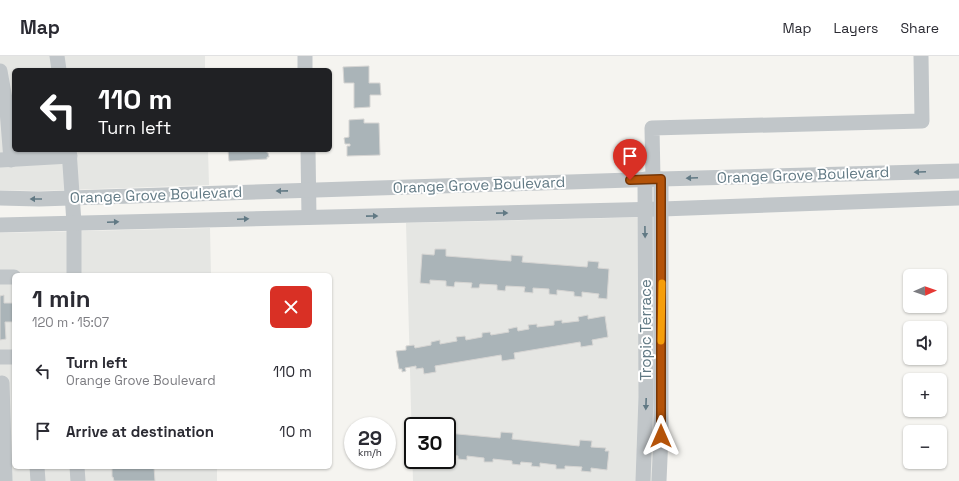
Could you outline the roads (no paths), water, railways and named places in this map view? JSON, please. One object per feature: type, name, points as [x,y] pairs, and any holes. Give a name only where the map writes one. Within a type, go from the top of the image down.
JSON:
[{"type":"street","points":[[57,56],[58,68]]},
{"type":"street","points":[[305,56],[305,68]]},
{"type":"street","points":[[653,179],[652,128],[922,121],[921,56]]},
{"type":"street","points":[[0,71],[7,110],[6,160],[70,153],[74,223],[74,273]]},
{"type":"street","points":[[308,152],[309,217]]},
{"type":"street","name":"Orange Grove Boulevard","points":[[0,198],[39,199],[653,179],[959,171]]},
{"type":"street","name":"Tropic Terrace","points":[[653,179],[662,209],[661,436],[659,481]]},
{"type":"street","name":"Tropic Terrace","points":[[643,481],[646,389],[645,210],[653,179]]},
{"type":"street","name":"Orange Grove Boulevard","points":[[0,226],[309,217],[645,210],[959,198]]},
{"type":"street","points":[[0,277],[12,277]]},
{"type":"street","points":[[0,357],[12,357]]},
{"type":"street","points":[[5,383],[5,481]]},
{"type":"street","points":[[37,469],[38,481]]},
{"type":"street","points":[[77,469],[78,481]]}]
